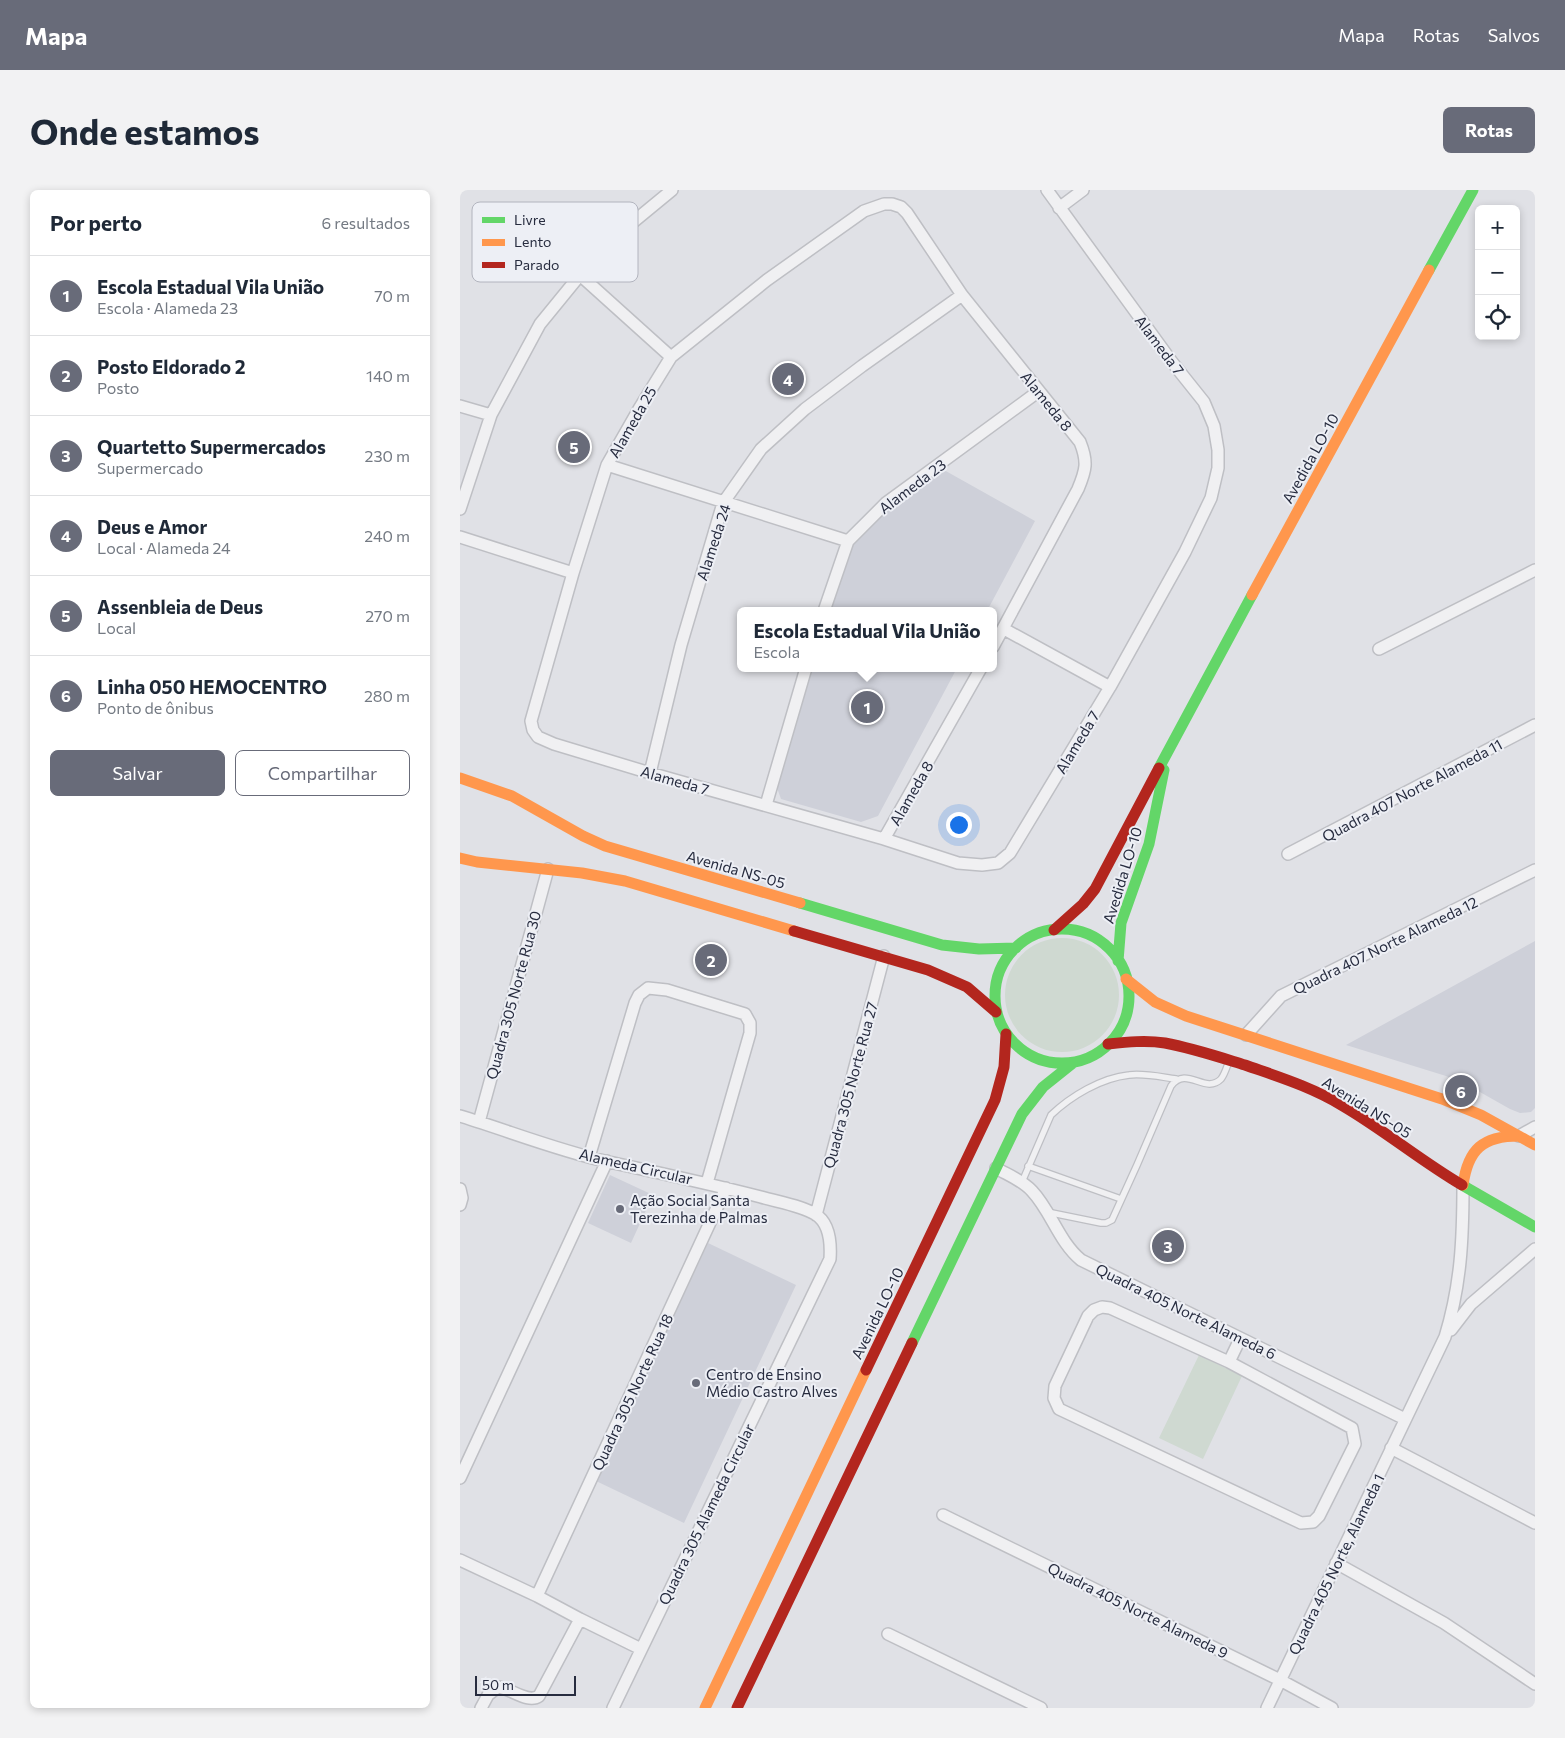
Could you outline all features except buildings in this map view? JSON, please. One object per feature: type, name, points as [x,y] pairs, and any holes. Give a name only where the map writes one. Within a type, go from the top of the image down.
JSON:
[{"type":"street","points":[[638,218],[672,190]]},
{"type":"street","name":"Alameda 7","points":[[531,721],[533,730],[538,737],[546,741],[650,773],[884,839],[958,863],[982,865],[998,863],[1010,853],[1110,687],[1185,552],[1211,498],[1218,468],[1218,450],[1214,426],[1204,402],[1047,190]]},
{"type":"street","points":[[1059,208],[1083,190]]},
{"type":"street","name":"Avedida LO-10","points":[[1054,930],[1078,910],[1092,894],[1173,741],[1473,190]]},
{"type":"street","name":"Alameda 8","points":[[864,211],[884,204],[892,204],[901,207],[907,213],[962,294],[1080,442],[1086,463],[1084,473],[997,640]]},
{"type":"street","name":"Alameda 25","points":[[531,721],[573,573],[607,465],[671,357],[767,280],[864,211]]},
{"type":"street","points":[[460,509],[491,415],[540,324],[574,282]]},
{"type":"street","points":[[588,282],[671,357]]},
{"type":"street","name":"Alameda 24","points":[[650,773],[681,645],[723,502],[761,449],[805,409],[962,294]]},
{"type":"street","name":"Alameda 23","points":[[825,607],[848,540],[886,503],[1039,391]]},
{"type":"street","points":[[460,406],[491,415]]},
{"type":"street","points":[[607,465],[848,540]]},
{"type":"street","points":[[460,537],[573,573]]},
{"type":"street","points":[[1378,649],[1535,570]]},
{"type":"street","points":[[1004,629],[1110,687]]},
{"type":"street","points":[[766,805],[805,672]]},
{"type":"street","name":"Alameda 8","points":[[884,839],[979,672]]},
{"type":"street","name":"Quadra 407 Norte Alameda 11","points":[[1288,854],[1535,725]]},
{"type":"street","name":"Avedida LO-10","points":[[1118,961],[1121,923],[1149,844],[1164,771],[1173,741]]},
{"type":"street","name":"Avenida NS-05","points":[[460,778],[519,800],[578,834],[605,846],[942,945],[979,949],[1016,948]]},
{"type":"street","name":"Avenida NS-05","points":[[460,858],[477,862],[582,872],[633,883],[928,970],[958,982],[974,992],[996,1012]]},
{"type":"street","name":"Quadra 305 Norte Rua 30","points":[[479,1122],[548,869]]},
{"type":"street","name":"Quadra 407 Norte Alameda 12","points":[[1246,1035],[1281,996],[1535,870]]},
{"type":"street","name":"Avenida NS-05","points":[[1054,930],[1077,931],[1091,936],[1104,944],[1118,961],[1126,979],[1128,998],[1125,1017],[1117,1034],[1108,1044],[1092,1056],[1073,1062],[1052,1063],[1032,1057],[1015,1045],[1006,1034],[996,1012],[995,992],[998,976],[1005,961],[1016,948],[1034,936],[1054,930]]},
{"type":"street","name":"Quadra 305 Norte Rua 27","points":[[816,1215],[884,956]]},
{"type":"street","name":"Avenida NS-05","points":[[1126,979],[1146,995],[1175,1012],[1442,1099],[1481,1115],[1535,1145]]},
{"type":"street","points":[[589,1157],[635,1003],[639,995],[648,988],[667,990],[745,1014],[750,1023],[750,1032],[707,1183]]},
{"type":"street","name":"Avenida LO-10","points":[[705,1708],[995,1100],[1005,1070],[1006,1034]]},
{"type":"street","name":"Avenida NS-05","points":[[1108,1044],[1156,1041],[1230,1060],[1287,1079],[1327,1096],[1438,1171],[1535,1227]]},
{"type":"street","points":[[737,1708],[1022,1114],[1028,1104],[1050,1080],[1073,1062]]},
{"type":"street","name":"Alameda Circular","points":[[460,1116],[589,1157],[707,1183],[794,1206],[816,1215]]},
{"type":"street","points":[[1445,1337],[1455,1303],[1460,1267],[1463,1186],[1468,1160],[1475,1149],[1485,1142],[1503,1136],[1519,1136],[1535,1127]]},
{"type":"street","points":[[460,1478],[607,1162]]},
{"type":"street","name":"Quadra 405 Norte Alameda 6","points":[[996,1168],[1022,1182],[1033,1192],[1068,1245],[1081,1260],[1405,1419]]},
{"type":"street","name":"Quadra 305 Norte Rua 18","points":[[538,1596],[726,1188]]},
{"type":"street","points":[[460,1189],[462,1198],[460,1206]]},
{"type":"street","name":"Quadra 305 Alameda Circular","points":[[613,1708],[830,1259],[830,1237],[824,1223],[816,1215]]},
{"type":"street","points":[[1445,1337],[1471,1304],[1535,1249]]},
{"type":"street","points":[[1102,1307],[1110,1308],[1229,1362],[1352,1428],[1355,1444],[1319,1516],[1313,1522],[1301,1523],[1132,1444],[1059,1409],[1054,1398],[1055,1386],[1088,1316],[1094,1310],[1102,1307]]},
{"type":"street","name":"Quadra 405 Norte, Alameda 1","points":[[1266,1708],[1445,1337]]},
{"type":"street","points":[[1229,1362],[1240,1339]]},
{"type":"street","points":[[1391,1448],[1535,1523]]},
{"type":"street","name":"Quadra 405 Norte Alameda 9","points":[[943,1514],[1280,1680],[1332,1708]]},
{"type":"street","points":[[460,1560],[538,1596],[580,1620],[641,1649]]},
{"type":"street","points":[[1336,1563],[1444,1623],[1535,1684]]},
{"type":"street","points":[[481,1708],[488,1694],[498,1687],[504,1687],[530,1699],[539,1696],[580,1620]]},
{"type":"street","points":[[888,1634],[1041,1708]]},
{"type":"lane","points":[[1022,1182],[1051,1115],[1059,1107],[1095,1085],[1128,1074],[1176,1079],[1183,1077],[1205,1083],[1215,1082],[1222,1078],[1230,1060]]},
{"type":"lane","points":[[1045,1211],[1106,1223],[1112,1220],[1171,1086],[1176,1079]]},
{"type":"lane","points":[[1028,1166],[1121,1199]]},
{"type":"shaded area","points":[[944,470],[1035,521],[989,607],[830,607],[854,543],[890,507]]},
{"type":"shaded area","points":[[809,672],[955,672],[878,816],[861,822],[781,799],[776,785]]},
{"type":"shaded area","points":[[1062,938],[1084,943],[1102,955],[1114,973],[1119,995],[1114,1017],[1102,1035],[1084,1047],[1062,1052],[1040,1047],[1022,1035],[1010,1017],[1005,995],[1010,973],[1022,955],[1040,943]]},
{"type":"shaded area","points":[[1535,941],[1535,1108],[1531,1112],[1520,1113],[1510,1109],[1471,1087],[1446,1076],[1346,1045]]},
{"type":"shaded area","name":"Ação Social Santa Terezinha de Palmas","points":[[610,1175],[653,1195],[631,1243],[588,1223]]},
{"type":"shaded area","name":"Centro de Ensino Médio Castro Alves","points":[[708,1243],[796,1285],[684,1523],[596,1481]]},
{"type":"shaded area","points":[[1199,1355],[1242,1376],[1203,1459],[1159,1438]]},
{"type":"traffic: fast","points":[[1429,270],[1473,190]]},
{"type":"traffic: fast","points":[[1159,768],[1252,595]]},
{"type":"traffic: fast","points":[[1118,961],[1121,923],[1149,844],[1164,770]]},
{"type":"traffic: fast","points":[[800,903],[942,945],[979,949],[1016,948]]},
{"type":"traffic: fast","points":[[1062,929],[1088,934],[1099,940],[1109,949],[1118,959],[1124,970],[1129,996],[1124,1022],[1118,1033],[1109,1043],[1099,1052],[1088,1058],[1062,1063],[1036,1058],[1025,1052],[1015,1043],[1006,1033],[1000,1022],[995,996],[1000,970],[1006,959],[1015,949],[1025,940],[1036,934],[1062,929]]},
{"type":"traffic: fast","points":[[912,1343],[1022,1114],[1043,1087],[1073,1063]]},
{"type":"traffic: fast","points":[[1462,1185],[1535,1227]]},
{"type":"traffic: slow","points":[[1252,595],[1429,270]]},
{"type":"traffic: slow","points":[[460,778],[512,796],[583,836],[605,846],[800,903]]},
{"type":"traffic: slow","points":[[460,858],[477,862],[582,873],[625,881],[794,931]]},
{"type":"traffic: slow","points":[[1126,979],[1155,1002],[1186,1016],[1442,1099],[1481,1115],[1535,1145]]},
{"type":"traffic: slow","points":[[1463,1185],[1469,1162],[1479,1147],[1496,1139],[1519,1136]]},
{"type":"traffic: slow","points":[[705,1708],[866,1370]]},
{"type":"traffic: jam","points":[[1054,930],[1083,904],[1095,889],[1159,768]]},
{"type":"traffic: jam","points":[[794,931],[928,970],[967,987],[996,1012]]},
{"type":"traffic: jam","points":[[866,1370],[995,1100],[1004,1067],[1006,1034]]},
{"type":"traffic: jam","points":[[1108,1044],[1144,1041],[1175,1045],[1245,1065],[1295,1083],[1331,1099],[1358,1115],[1462,1185]]},
{"type":"traffic: jam","points":[[737,1708],[912,1343]]},
{"type":"place","name":"Deus e Amor","points":[[788,379]]},
{"type":"place","name":"Assenbleia de Deus","points":[[574,447]]},
{"type":"place","name":"Escola Estadual Vila União","points":[[867,707]]},
{"type":"place","name":"Posto Eldorado 2","points":[[711,960]]},
{"type":"place","name":"Linha 050 HEMOCENTRO","points":[[1461,1091]]},
{"type":"place","name":"Ação Social Santa Terezinha de Palmas","points":[[620,1209]]},
{"type":"place","name":"Quartetto Supermercados","points":[[1168,1246]]},
{"type":"place","name":"Centro de Ensino Médio Castro Alves","points":[[696,1383]]}]
